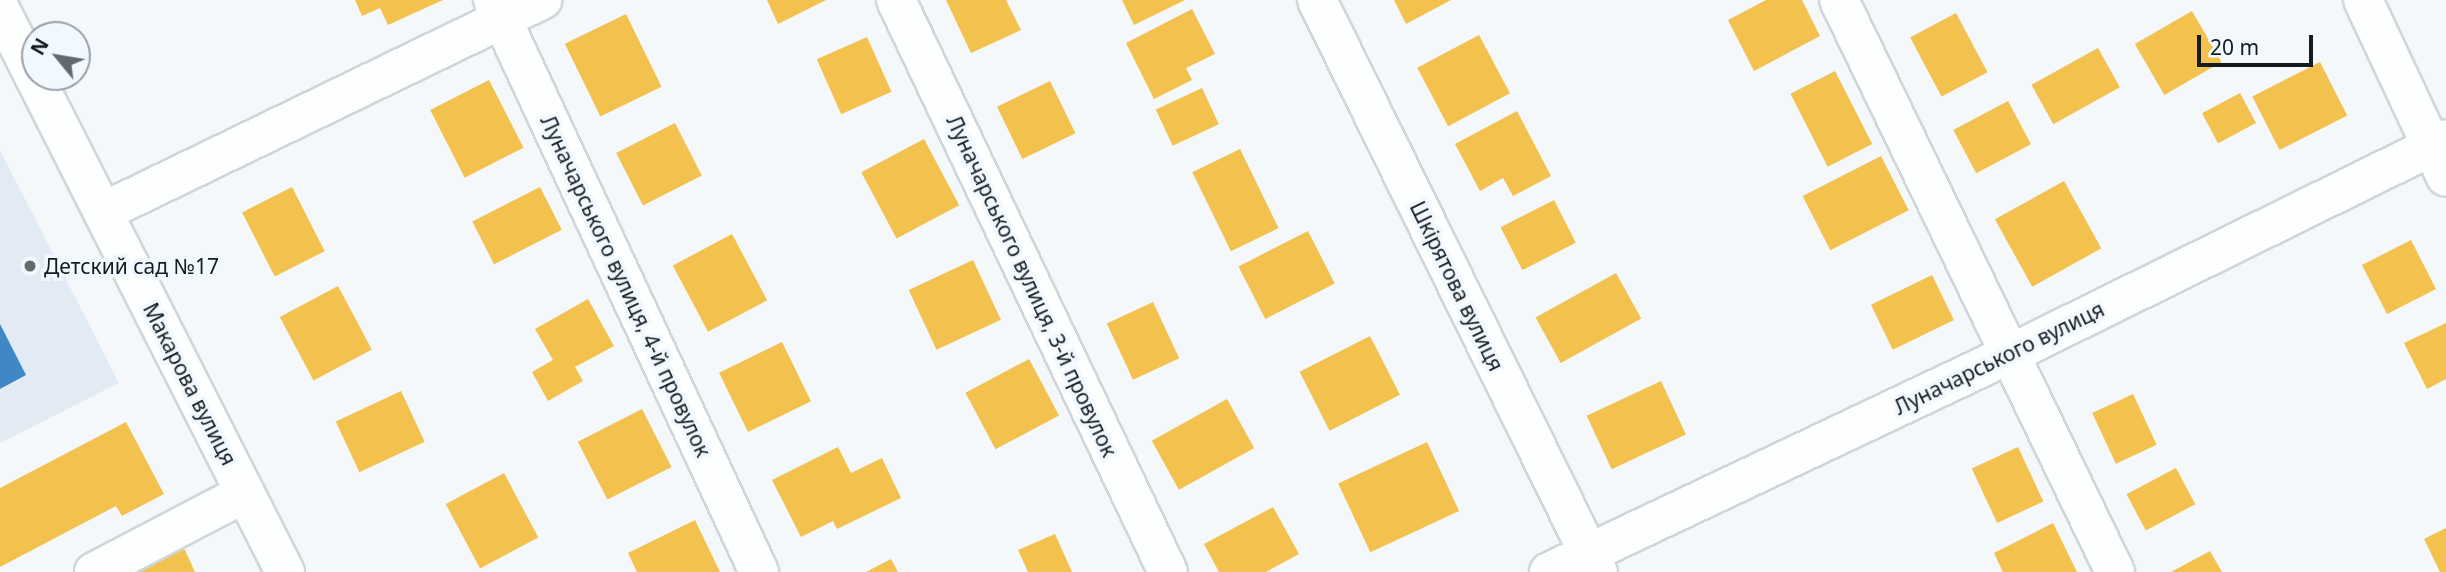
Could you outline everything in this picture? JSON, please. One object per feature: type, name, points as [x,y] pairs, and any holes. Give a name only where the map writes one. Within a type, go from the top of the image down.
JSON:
[{"type":"street","points":[[103,212],[497,9],[542,0]]},
{"type":"street","name":"Луначарського вулиця, 3-й провулок","points":[[896,0],[1168,572]]},
{"type":"street","name":"Шкірятова вулиця","points":[[1317,0],[1594,564]]},
{"type":"street","points":[[1839,0],[2115,572]]},
{"type":"street","points":[[2363,0],[2441,154]]},
{"type":"street","name":"Макарова вулиця","points":[[0,9],[285,572]]},
{"type":"street","name":"Луначарського вулиця, 4-й провулок","points":[[497,9],[759,572]]},
{"type":"street","name":"Луначарського вулиця","points":[[1549,572],[1594,564],[2010,354],[2441,154]]},
{"type":"street","points":[[94,572],[245,493]]},
{"type":"shaded area","name":"Детский сад №17","points":[[0,150],[119,383],[0,443]]},
{"type":"building: Homes","points":[[355,0],[443,0],[388,25],[380,8],[362,16]]},
{"type":"building: Homes","points":[[767,0],[826,0],[778,24]]},
{"type":"building: Homes","points":[[946,0],[1006,0],[1021,30],[971,53]]},
{"type":"building: Homes","points":[[1122,0],[1185,0],[1134,25]]},
{"type":"building: Homes","points":[[1394,0],[1451,0],[1406,24]]},
{"type":"building: Homes","points":[[1766,0],[1802,0],[1820,36],[1754,71],[1728,20]]},
{"type":"building: Homes","points":[[1192,9],[1215,54],[1186,68],[1192,80],[1154,99],[1126,43]]},
{"type":"building: Homes","points":[[2192,11],[2222,62],[2164,95],[2135,44]]},
{"type":"building: Homes","points":[[1956,13],[1987,72],[1942,97],[1910,37]]},
{"type":"building: Homes","points":[[626,14],[662,87],[600,117],[565,44]]},
{"type":"building: Homes","points":[[1479,35],[1510,93],[1448,126],[1417,68]]},
{"type":"building: Homes","points":[[867,37],[891,92],[841,114],[817,59]]},
{"type":"building: Homes","points":[[2098,48],[2120,87],[2053,124],[2032,85]]},
{"type":"building: Homes","points":[[2320,62],[2347,115],[2280,150],[2252,97]]},
{"type":"building: Homes","points":[[1835,71],[1872,144],[1828,167],[1790,94]]},
{"type":"building: Homes","points":[[489,80],[524,148],[465,178],[430,110]]},
{"type":"building: Homes","points":[[1050,81],[1075,133],[1022,159],[997,107]]},
{"type":"building: Homes","points":[[1202,88],[1219,124],[1173,146],[1156,110]]},
{"type":"building: Homes","points":[[2240,93],[2256,123],[2218,143],[2202,113]]},
{"type":"building: Homes","points":[[2008,101],[2031,144],[1976,173],[1953,130]]},
{"type":"building: Homes","points":[[1517,111],[1551,176],[1513,196],[1503,178],[1480,191],[1455,144]]},
{"type":"building: Homes","points":[[675,123],[702,176],[643,206],[616,153]]},
{"type":"building: Homes","points":[[924,139],[959,205],[897,239],[861,172]]},
{"type":"building: Homes","points":[[1240,149],[1279,228],[1231,251],[1192,172]]},
{"type":"building: Homes","points":[[1881,156],[1909,210],[1830,250],[1803,196]]},
{"type":"building: Homes","points":[[2064,181],[2101,248],[2032,287],[1995,219]]},
{"type":"building: Homes","points":[[292,187],[325,251],[275,277],[242,212]]},
{"type":"building: Homes","points":[[540,187],[562,230],[494,264],[472,222]]},
{"type":"building: Homes","points":[[1554,200],[1576,243],[1522,270],[1501,227]]},
{"type":"building: Homes","points":[[1308,231],[1335,284],[1265,319],[1239,266]]},
{"type":"building: Homes","points":[[732,234],[767,300],[708,332],[673,265]]},
{"type":"building: Homes","points":[[2411,240],[2436,289],[2387,314],[2362,265]]},
{"type":"building: Homes","points":[[973,260],[1001,320],[937,350],[909,290]]},
{"type":"building: Homes","points":[[1616,273],[1641,318],[1561,363],[1536,318]]},
{"type":"building: Homes","points":[[1932,275],[1954,320],[1893,350],[1871,305]]},
{"type":"building: Homes","points":[[338,286],[372,350],[314,381],[280,317]]},
{"type":"building: Homes","points":[[588,299],[614,346],[575,367],[583,381],[548,401],[532,372],[553,360],[535,329]]},
{"type":"building: Homes","points":[[1153,302],[1179,358],[1133,380],[1107,324]]},
{"type":"building: Homes","points":[[2446,323],[2446,379],[2427,389],[2404,343]]},
{"type":"building: Homes","points":[[1370,336],[1400,395],[1330,431],[1300,372]]},
{"type":"building: Homes","points":[[782,342],[811,401],[748,432],[719,373]]},
{"type":"building: Homes","points":[[1029,359],[1059,416],[995,449],[965,393]]},
{"type":"building: Homes","points":[[1661,381],[1686,434],[1612,469],[1587,416]]},
{"type":"building: Homes","points":[[401,391],[425,442],[359,472],[336,421]]},
{"type":"building: Homes","points":[[2133,394],[2157,445],[2116,464],[2092,413]]},
{"type":"building: Homes","points":[[1227,399],[1254,448],[1179,490],[1152,441]]},
{"type":"building: Homes","points":[[642,409],[672,467],[607,500],[578,442]]},
{"type":"building: Homes","points":[[126,422],[164,494],[122,516],[116,506],[0,567],[0,488]]},
{"type":"building: Homes","points":[[1427,442],[1459,511],[1370,552],[1338,483]]},
{"type":"building: Homes","points":[[838,447],[851,473],[882,458],[901,498],[837,529],[833,521],[801,537],[772,480]]},
{"type":"building: Homes","points":[[2018,447],[2043,501],[1997,523],[1972,469]]},
{"type":"building: Homes","points":[[2176,468],[2195,504],[2146,530],[2127,494]]},
{"type":"building: Homes","points":[[504,473],[538,537],[480,568],[446,504]]},
{"type":"building: Homes","points":[[1273,507],[1299,554],[1266,572],[1219,572],[1204,544]]},
{"type":"building: Homes","points":[[695,520],[720,572],[637,572],[628,553]]},
{"type":"building: Homes","points":[[2053,523],[2077,572],[2003,572],[1994,553]]},
{"type":"building: Homes","points":[[2446,528],[2446,572],[2440,572],[2424,539]]},
{"type":"building: Homes","points":[[1055,534],[1072,572],[1028,572],[1018,550]]},
{"type":"building: Homes","points":[[183,546],[195,572],[127,572]]},
{"type":"building: Homes","points":[[2210,551],[2222,572],[2171,572]]},
{"type":"building: Homes","points":[[891,559],[898,572],[866,572]]},
{"type":"building: Schools","points":[[0,324],[26,375],[0,389]]},
{"type":"place","name":"Детский сад №17","points":[[30,266]]}]
